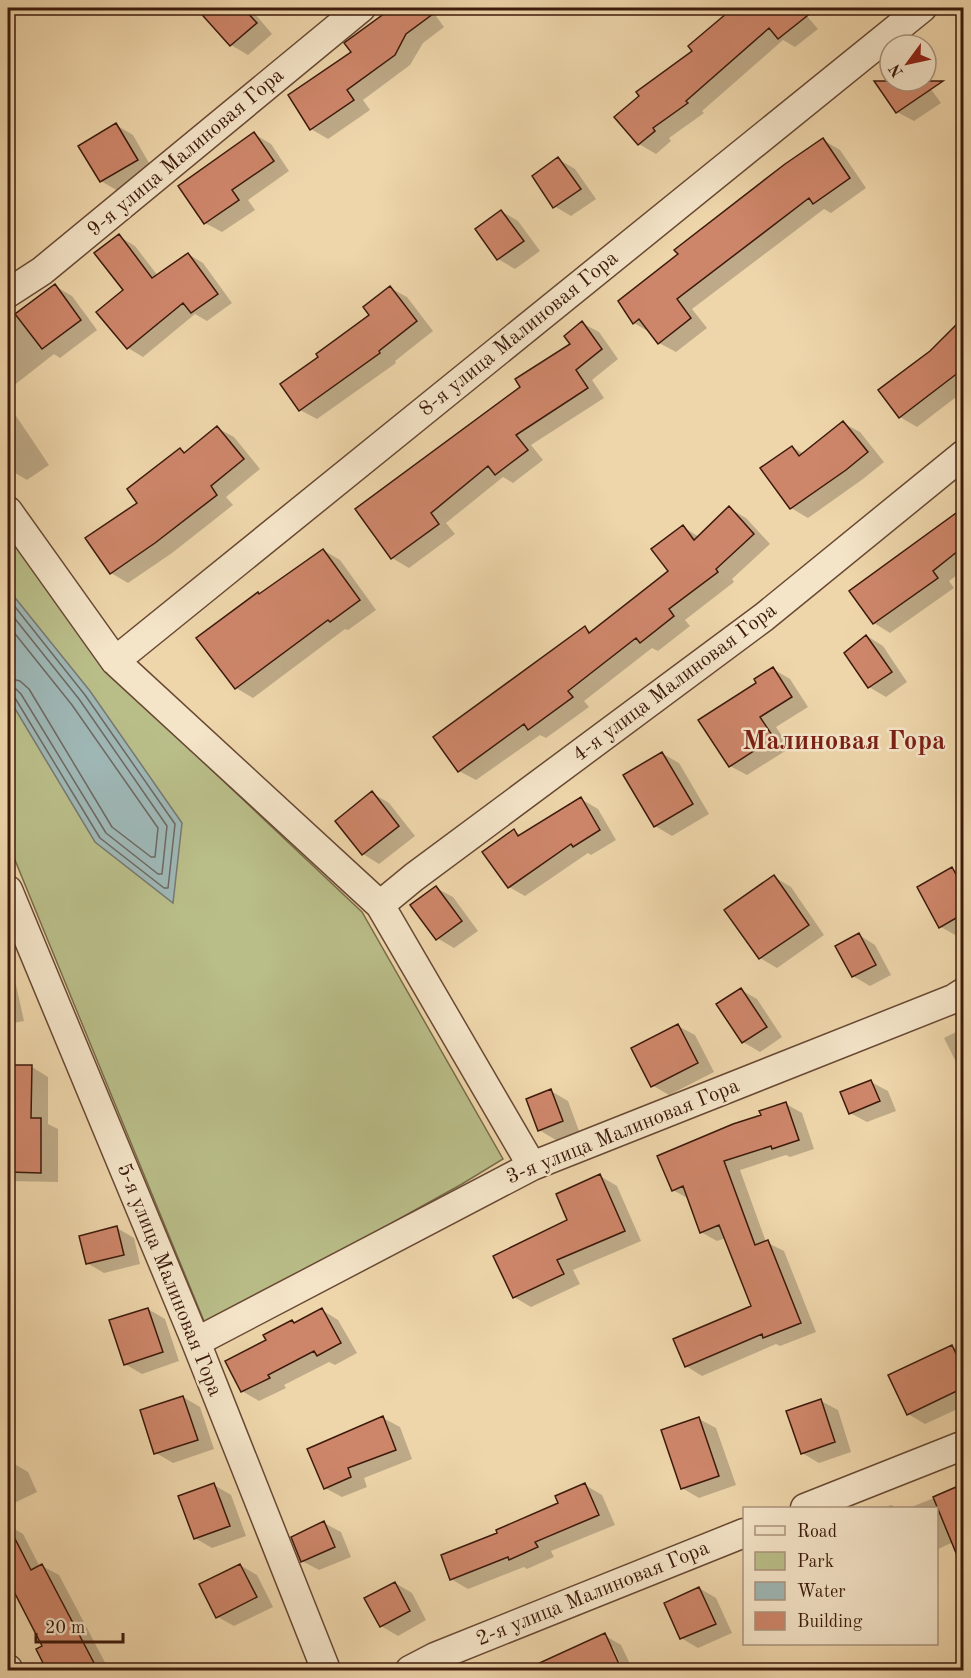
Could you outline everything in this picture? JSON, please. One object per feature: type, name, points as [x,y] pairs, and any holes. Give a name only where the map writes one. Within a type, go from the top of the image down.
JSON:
[{"type":"street","name":"9-я улица Малиновая Гора","points":[[8,293],[42,271],[361,8]]},
{"type":"street","name":"8-я улица Малиновая Гора","points":[[115,661],[922,8]]},
{"type":"street","name":"4-я улица Малиновая Гора","points":[[380,905],[414,877],[765,617],[963,454]]},
{"type":"street","points":[[8,511],[115,661],[380,905],[532,1166]]},
{"type":"street","name":"5-я улица Малиновая Гора","points":[[8,891],[196,1342],[326,1671]]},
{"type":"street","name":"3-я улица Малиновая Гора","points":[[196,1342],[532,1166],[953,999],[963,992]]},
{"type":"street","points":[[810,1507],[963,1445]]},
{"type":"street","name":"2-я улица Малиновая Гора","points":[[410,1671],[439,1664],[743,1533]]},
{"type":"green space","points":[[8,530],[105,669],[362,912],[503,1159],[206,1326],[8,843]]},
{"type":"water","points":[[8,589],[90,691],[182,823],[173,903],[95,842],[8,697]]},
{"type":"building","points":[[196,8],[243,8],[257,23],[230,46]]},
{"type":"building","points":[[392,8],[441,8],[406,34],[395,55],[347,90],[354,100],[310,130],[288,95],[351,52],[344,43]]},
{"type":"building","points":[[733,8],[817,8],[778,39],[769,28],[686,101],[688,103],[653,128],[655,131],[638,145],[614,117],[639,96],[636,92],[692,51],[688,46]]},
{"type":"building","points":[[882,93],[925,93],[896,113]]},
{"type":"building","points":[[116,123],[138,160],[100,182],[78,146]]},
{"type":"building","points":[[254,132],[274,161],[232,190],[239,200],[204,224],[178,186]]},
{"type":"building","points":[[823,138],[850,178],[813,204],[809,198],[677,299],[691,318],[658,344],[639,319],[633,324],[618,301],[678,254],[674,250],[785,164]]},
{"type":"building","points":[[558,157],[581,189],[553,208],[532,176]]},
{"type":"building","points":[[501,210],[524,241],[497,260],[475,229]]},
{"type":"building","points":[[119,234],[152,278],[188,253],[218,294],[191,313],[183,303],[127,349],[96,312],[123,290],[94,253]]},
{"type":"building","points":[[55,284],[81,320],[42,349],[15,314]]},
{"type":"building","points":[[390,286],[417,321],[379,351],[380,353],[299,411],[280,384],[318,357],[316,354],[369,315],[363,307]]},
{"type":"building","points":[[963,318],[963,369],[899,418],[878,390],[930,351]]},
{"type":"building","points":[[582,321],[602,349],[576,370],[588,388],[516,435],[528,450],[495,475],[488,466],[431,513],[439,524],[391,559],[355,509],[520,387],[515,379],[570,344],[564,336]]},
{"type":"building","points":[[843,421],[868,452],[790,509],[760,468],[792,446],[799,456]]},
{"type":"building","points":[[217,426],[244,459],[211,486],[217,495],[110,574],[85,538],[137,503],[127,489],[180,448],[184,453]]},
{"type":"building","points":[[729,506],[754,534],[716,569],[718,572],[669,609],[674,616],[640,643],[636,638],[568,691],[573,697],[528,730],[524,724],[458,772],[433,737],[585,626],[589,633],[668,571],[651,549],[683,525],[694,540]]},
{"type":"building","points":[[963,508],[963,547],[933,571],[938,578],[873,624],[849,591]]},
{"type":"building","points":[[323,549],[360,600],[330,622],[328,620],[235,689],[196,638],[258,592],[259,594]]},
{"type":"building","points":[[866,635],[892,672],[868,688],[844,653]]},
{"type":"building","points":[[773,667],[792,697],[760,717],[774,738],[729,767],[698,720],[756,683],[754,679]]},
{"type":"building","points":[[662,752],[693,804],[654,827],[623,775]]},
{"type":"building","points":[[372,791],[399,826],[362,855],[335,821]]},
{"type":"building","points":[[581,797],[600,830],[573,847],[571,844],[508,888],[482,852],[514,829],[518,836]]},
{"type":"building","points":[[952,867],[963,887],[963,914],[939,928],[917,887]]},
{"type":"building","points":[[774,875],[809,925],[759,959],[724,910]]},
{"type":"building","points":[[436,886],[462,921],[436,940],[410,905]]},
{"type":"building","points":[[859,933],[876,965],[852,977],[835,946]]},
{"type":"building","points":[[741,988],[767,1027],[742,1043],[716,1004]]},
{"type":"building","points":[[678,1024],[698,1063],[651,1087],[631,1048]]},
{"type":"building","points":[[8,1065],[32,1065],[31,1118],[41,1118],[41,1173],[8,1172]]},
{"type":"building","points":[[871,1080],[880,1101],[849,1114],[840,1092]]},
{"type":"building","points":[[551,1089],[563,1121],[538,1131],[526,1099]]},
{"type":"building","points":[[786,1102],[799,1140],[724,1161],[755,1245],[768,1240],[801,1323],[763,1338],[762,1334],[685,1367],[673,1339],[751,1306],[719,1225],[700,1233],[683,1186],[672,1191],[657,1156],[733,1124],[761,1115],[759,1111]]},
{"type":"building","points":[[600,1174],[625,1231],[557,1260],[564,1274],[513,1298],[493,1256],[567,1220],[556,1194]]},
{"type":"building","points":[[117,1226],[124,1255],[86,1264],[79,1236]]},
{"type":"building","points":[[148,1308],[163,1352],[124,1365],[109,1320]]},
{"type":"building","points":[[322,1308],[341,1343],[317,1356],[314,1351],[268,1375],[270,1378],[241,1392],[225,1361],[266,1340],[263,1335],[292,1320],[294,1323]]},
{"type":"building","points":[[952,1345],[963,1369],[963,1388],[907,1415],[888,1375]]},
{"type":"building","points":[[183,1396],[198,1440],[154,1454],[140,1410]]},
{"type":"building","points":[[821,1399],[835,1442],[801,1454],[786,1411]]},
{"type":"building","points":[[383,1416],[396,1450],[348,1468],[351,1477],[324,1489],[307,1449]]},
{"type":"building","points":[[699,1417],[719,1476],[681,1489],[661,1430]]},
{"type":"building","points":[[214,1483],[230,1526],[194,1539],[178,1496]]},
{"type":"building","points":[[585,1483],[599,1515],[535,1542],[538,1547],[509,1560],[508,1557],[450,1580],[441,1555],[497,1533],[496,1530],[558,1503],[555,1496]]},
{"type":"building","points":[[963,1484],[963,1570],[938,1507],[933,1497]]},
{"type":"building","points":[[324,1521],[335,1547],[301,1562],[291,1537]]},
{"type":"building","points":[[8,1525],[31,1570],[42,1564],[94,1663],[80,1671],[47,1671],[36,1649],[42,1646],[8,1580]]},
{"type":"building","points":[[240,1564],[257,1597],[216,1618],[199,1584]]},
{"type":"building","points":[[395,1582],[410,1611],[380,1627],[364,1598]]},
{"type":"building","points":[[699,1587],[716,1624],[680,1639],[664,1603]]},
{"type":"building","points":[[605,1633],[619,1664],[605,1671],[522,1671]]},
{"type":"district","name":"Малиновая Гора","points":[[844,741]]}]
